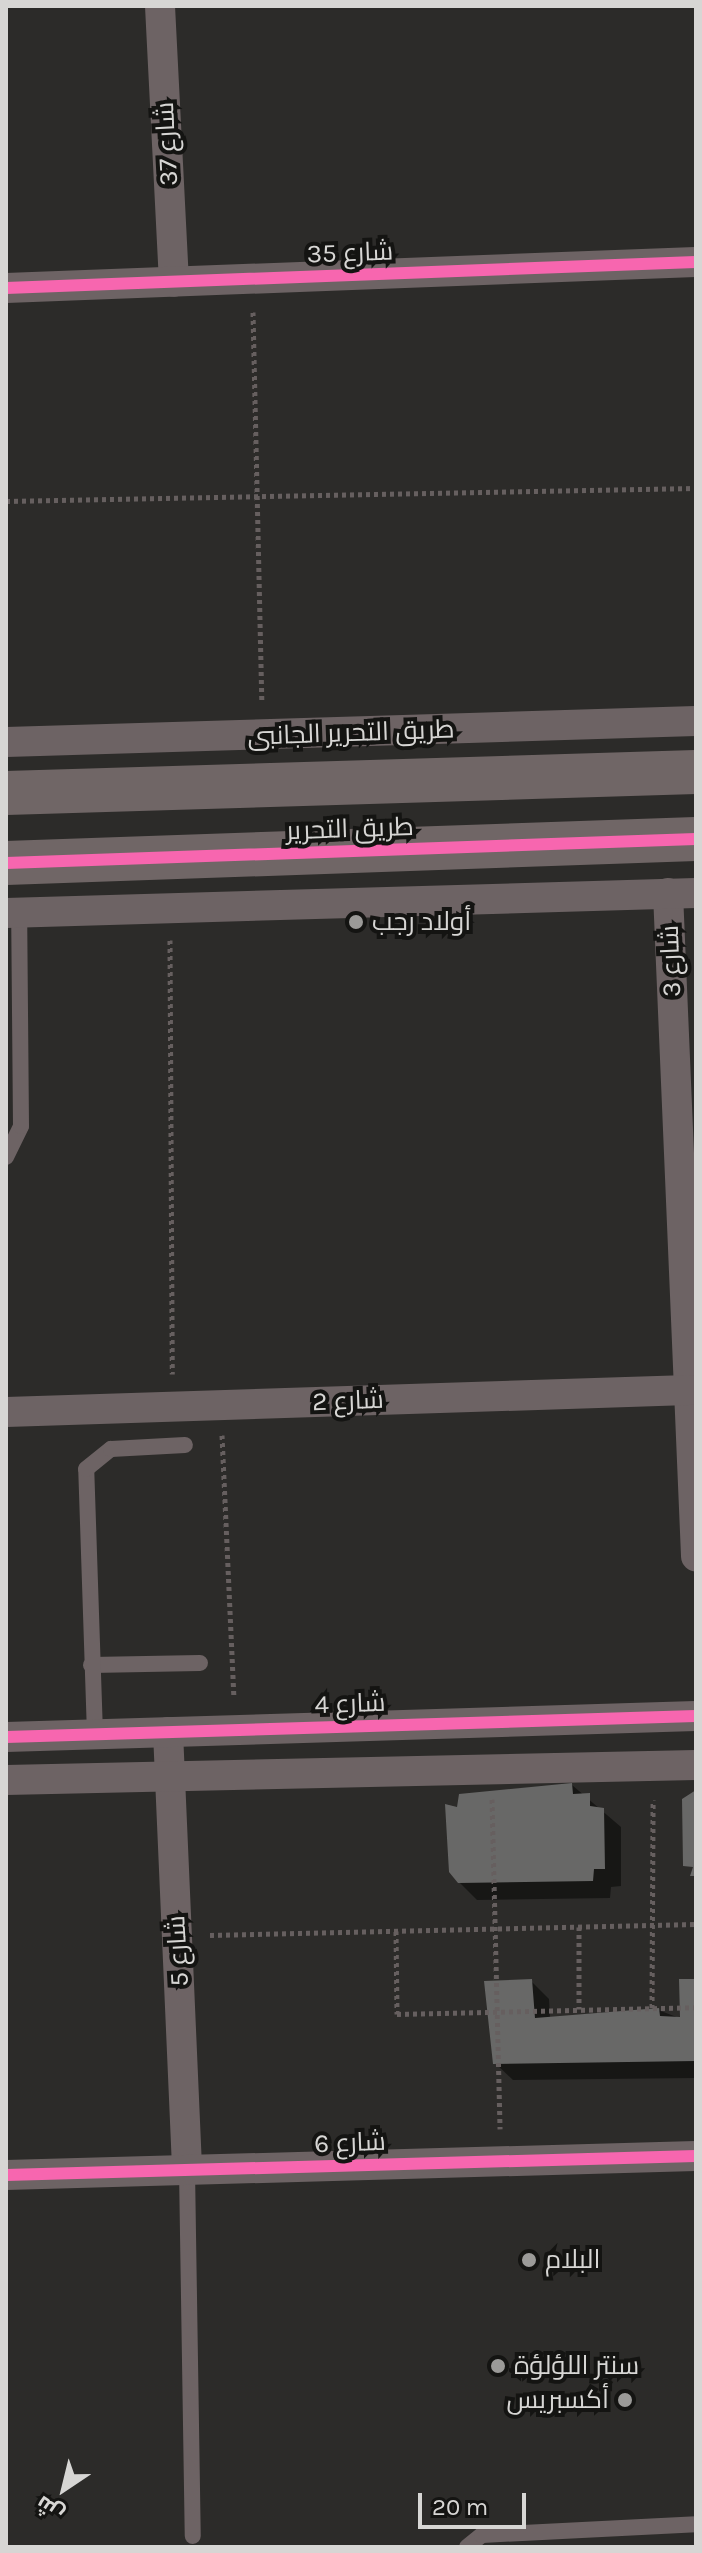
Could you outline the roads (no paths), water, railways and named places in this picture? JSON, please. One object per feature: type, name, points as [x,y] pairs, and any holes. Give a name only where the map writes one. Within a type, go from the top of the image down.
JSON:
[{"type":"street","name":"شارع 37","points":[[160,6],[174,282]]},
{"type":"street","name":"شارع 35","points":[[6,288],[696,262]]},
{"type":"street","name":"طريق التحرير الجانبى","points":[[6,742],[696,721]]},
{"type":"street","name":"طريق التحرير","points":[[6,793],[696,772]]},
{"type":"street","name":"طريق التحرير","points":[[6,863],[696,839]]},
{"type":"street","points":[[13,913],[682,893]]},
{"type":"street","name":"شارع 3","points":[[682,893],[689,1390],[696,1556]]},
{"type":"street","name":"شارع 2","points":[[6,1412],[689,1390]]},
{"type":"street","name":"شارع 4","points":[[6,1737],[696,1716]]},
{"type":"street","name":"شارع 5","points":[[168,1732],[187,2170]]},
{"type":"street","points":[[6,1780],[696,1765]]},
{"type":"street","name":"شارع 6","points":[[6,2175],[696,2156]]},
{"type":"lane","points":[[6,1157],[21,1126],[13,913]]},
{"type":"lane","points":[[95,1734],[86,1469],[111,1449],[185,1445]]},
{"type":"lane","points":[[91,1665],[200,1663]]},
{"type":"lane","points":[[187,2170],[193,2536]]},
{"type":"lane","points":[[467,2547],[482,2535],[696,2524]]},
{"type":"place","name":"أولاد رجب","points":[[356,922]]},
{"type":"place","name":"البلام","points":[[529,2260]]},
{"type":"place","name":"سنتر اللؤلؤة","points":[[498,2366]]},
{"type":"place","name":"أكسبريس","points":[[625,2400]]}]
